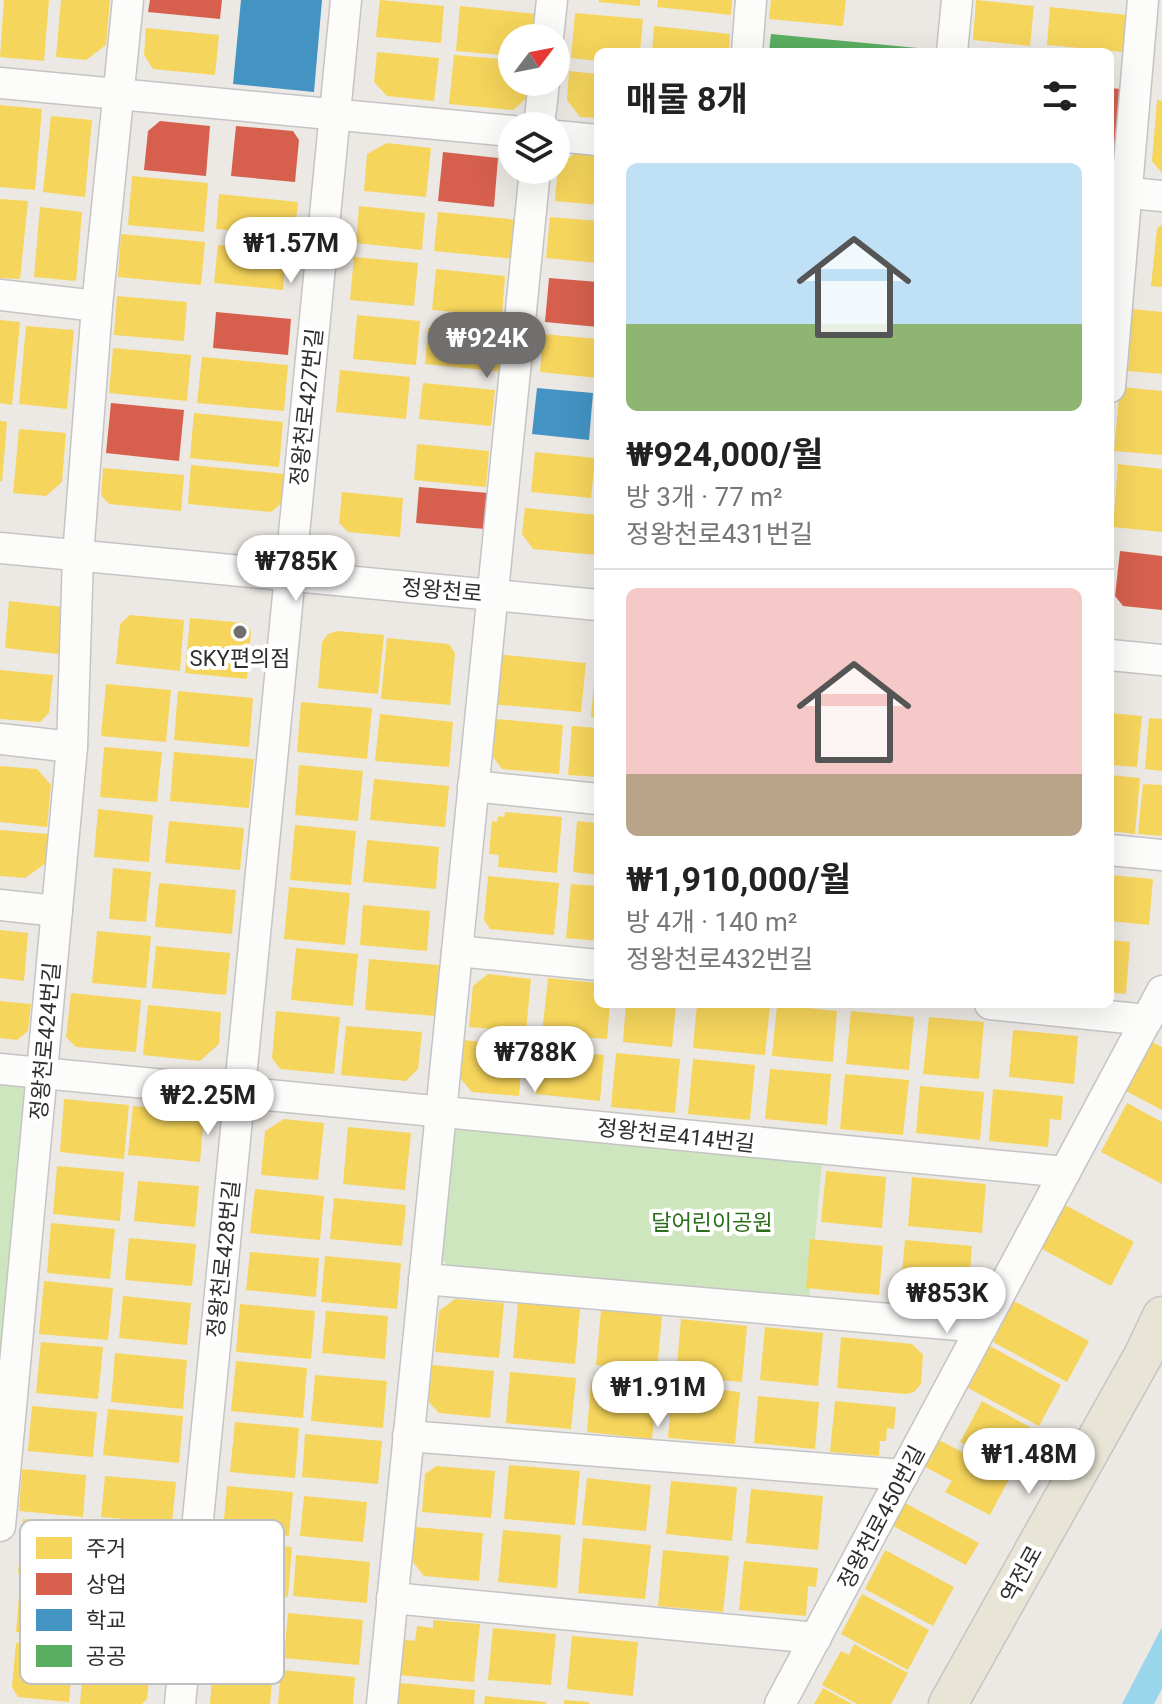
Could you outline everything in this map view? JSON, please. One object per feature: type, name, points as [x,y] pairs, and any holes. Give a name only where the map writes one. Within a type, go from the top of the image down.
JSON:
[{"type":"main road","name":"역전로","points":[[948,1704],[1143,1356],[1162,1316]]},
{"type":"street","name":"정왕천로424번길","points":[[0,1526],[72,747],[78,556],[97,306],[128,0]]},
{"type":"street","name":"정왕천로427번길","points":[[290,576],[346,0]]},
{"type":"street","points":[[549,24],[552,0]]},
{"type":"street","points":[[747,48],[751,0]]},
{"type":"street","points":[[952,48],[957,0]]},
{"type":"street","points":[[1114,290],[1118,192],[1143,0]]},
{"type":"street","points":[[0,83],[498,130]]},
{"type":"street","points":[[570,137],[594,140]]},
{"type":"street","points":[[382,1704],[534,184]]},
{"type":"street","points":[[1118,192],[1162,196]]},
{"type":"street","points":[[0,295],[97,306]]},
{"type":"street","name":"정왕천로","points":[[0,548],[594,605]]},
{"type":"street","name":"정왕천로428번길","points":[[198,1520],[290,576]]},
{"type":"street","points":[[1114,655],[1162,660]]},
{"type":"street","points":[[0,739],[72,747]]},
{"type":"street","points":[[473,786],[594,799]]},
{"type":"street","points":[[1114,850],[1162,855]]},
{"type":"street","points":[[0,905],[57,911]]},
{"type":"street","points":[[457,951],[594,965]]},
{"type":"street","name":"정왕천로450번길","points":[[780,1704],[1162,991]]},
{"type":"street","points":[[1029,1008],[1147,1020]]},
{"type":"street","name":"정왕천로414번길","points":[[0,1069],[1065,1172]]},
{"type":"street","points":[[424,1279],[982,1327]]},
{"type":"street","points":[[408,1436],[903,1475]]},
{"type":"street","points":[[392,1598],[816,1638]]},
{"type":"street","name":"정왕천로428번길","points":[[180,1704],[182,1684]]},
{"type":"green space","points":[[0,1077],[30,1080],[0,1382]]},
{"type":"green space","name":"달어린이공원","points":[[459,1129],[822,1164],[809,1301],[447,1265],[437,1253],[445,1138]]},
{"type":"water","points":[[1162,1627],[1162,1689],[1154,1704],[1122,1704]]},
{"type":"building: 주거","points":[[4,0],[49,0],[44,61],[0,57]]},
{"type":"building: 주거","points":[[61,0],[110,0],[106,45],[86,60],[56,57]]},
{"type":"building: 주거","points":[[380,0],[444,6],[441,43],[376,37]]},
{"type":"building: 주거","points":[[640,0],[640,6],[599,2]]},
{"type":"building: 주거","points":[[658,0],[732,0],[731,15],[657,7]]},
{"type":"building: 주거","points":[[771,0],[846,0],[843,26],[769,19]]},
{"type":"building: 주거","points":[[976,0],[1034,6],[1030,46],[973,40]]},
{"type":"building: 주거","points":[[460,6],[536,14],[535,24],[498,24],[498,55],[456,51]]},
{"type":"building: 주거","points":[[1050,7],[1127,15],[1124,52],[1114,51],[1114,48],[1047,45]]},
{"type":"building: 주거","points":[[575,13],[643,19],[640,48],[594,48],[594,61],[571,58]]},
{"type":"building: 주거","points":[[654,26],[730,34],[729,48],[652,48]]},
{"type":"building: 주거","points":[[146,28],[219,35],[215,75],[153,69],[144,55]]},
{"type":"building: 주거","points":[[377,52],[439,58],[434,101],[387,96],[374,82]]},
{"type":"building: 주거","points":[[454,55],[498,59],[498,96],[528,96],[513,110],[449,104]]},
{"type":"building: 주거","points":[[570,71],[594,74],[594,118],[580,117],[567,100],[570,96]]},
{"type":"building: 주거","points":[[1157,100],[1162,101],[1162,173],[1152,161]]},
{"type":"building: 주거","points":[[0,105],[42,109],[35,190],[0,187]]},
{"type":"building: 주거","points":[[51,116],[92,120],[85,197],[43,192]]},
{"type":"building: 주거","points":[[387,143],[431,148],[426,197],[364,191],[367,154]]},
{"type":"building: 주거","points":[[578,151],[594,153],[594,205],[555,201],[556,184],[570,184],[570,157]]},
{"type":"building: 주거","points":[[132,176],[208,183],[204,232],[128,225]]},
{"type":"building: 주거","points":[[219,194],[298,202],[294,236],[216,229]]},
{"type":"building: 주거","points":[[0,199],[28,201],[20,279],[0,278]]},
{"type":"building: 주거","points":[[359,206],[425,213],[422,250],[356,243]]},
{"type":"building: 주거","points":[[40,207],[82,212],[76,281],[34,277]]},
{"type":"building: 주거","points":[[438,212],[519,220],[516,259],[434,251]]},
{"type":"building: 주거","points":[[550,217],[594,221],[594,263],[546,258]]},
{"type":"building: 주거","points":[[1162,224],[1162,287],[1151,286],[1157,229]]},
{"type":"building: 주거","points":[[121,234],[205,242],[201,285],[118,277]]},
{"type":"building: 주거","points":[[218,245],[286,252],[283,290],[214,283]]},
{"type":"building: 주거","points":[[354,257],[418,263],[414,306],[350,300]]},
{"type":"building: 주거","points":[[436,269],[505,276],[502,316],[432,310]]},
{"type":"building: 주거","points":[[117,296],[187,302],[184,341],[114,335]]},
{"type":"building: 주거","points":[[1133,309],[1162,312],[1162,374],[1128,371]]},
{"type":"building: 주거","points":[[357,315],[420,321],[416,365],[353,359]]},
{"type":"building: 주거","points":[[0,320],[20,322],[12,405],[0,403]]},
{"type":"building: 주거","points":[[26,326],[74,330],[67,409],[19,404]]},
{"type":"building: 주거","points":[[428,328],[506,336],[503,372],[425,364]]},
{"type":"building: 주거","points":[[543,334],[594,339],[594,378],[540,372]]},
{"type":"building: 주거","points":[[113,348],[191,355],[187,401],[109,393]]},
{"type":"building: 주거","points":[[202,357],[288,365],[284,411],[197,403]]},
{"type":"building: 주거","points":[[340,370],[410,377],[406,419],[336,412]]},
{"type":"building: 주거","points":[[423,383],[495,390],[491,426],[419,419]]},
{"type":"building: 주거","points":[[1120,387],[1162,391],[1162,455],[1114,451]]},
{"type":"building: 주거","points":[[194,413],[283,422],[279,467],[190,458]]},
{"type":"building: 주거","points":[[0,421],[7,422],[2,482],[0,481]]},
{"type":"building: 주거","points":[[19,429],[66,433],[62,482],[46,496],[13,493]]},
{"type":"building: 주거","points":[[417,444],[489,451],[486,487],[414,480]]},
{"type":"building: 주거","points":[[535,452],[594,458],[591,498],[531,492]]},
{"type":"building: 주거","points":[[1118,464],[1162,469],[1162,532],[1114,527]]},
{"type":"building: 주거","points":[[191,465],[284,474],[281,504],[271,512],[188,504]]},
{"type":"building: 주거","points":[[103,468],[184,475],[181,511],[109,504],[101,495]]},
{"type":"building: 주거","points":[[342,492],[403,498],[400,537],[348,532],[339,523]]},
{"type":"building: 주거","points":[[525,508],[594,515],[594,555],[533,549],[522,534]]},
{"type":"building: 주거","points":[[9,601],[63,607],[59,654],[5,648]]},
{"type":"building: 주거","points":[[130,615],[184,620],[180,671],[116,664],[120,624]]},
{"type":"building: 주거","points":[[190,618],[245,623],[251,631],[247,679],[185,673]]},
{"type":"building: 주거","points":[[337,631],[384,635],[378,694],[318,688],[322,642],[328,634]]},
{"type":"building: 주거","points":[[387,638],[449,644],[455,653],[450,705],[381,699]]},
{"type":"building: 주거","points":[[496,654],[586,663],[581,712],[491,704]]},
{"type":"building: 주거","points":[[0,670],[53,675],[49,713],[40,722],[0,719]]},
{"type":"building: 주거","points":[[594,683],[594,717],[591,717]]},
{"type":"building: 주거","points":[[106,684],[171,690],[166,742],[101,736]]},
{"type":"building: 주거","points":[[178,691],[253,698],[249,747],[174,740]]},
{"type":"building: 주거","points":[[301,702],[372,708],[367,759],[297,752]]},
{"type":"building: 주거","points":[[1114,713],[1142,716],[1137,767],[1114,765]]},
{"type":"building: 주거","points":[[380,714],[453,722],[449,767],[375,761]]},
{"type":"building: 주거","points":[[1149,718],[1162,719],[1162,771],[1145,769]]},
{"type":"building: 주거","points":[[496,719],[563,725],[559,774],[502,769],[493,757]]},
{"type":"building: 주거","points":[[572,726],[594,728],[594,777],[568,775]]},
{"type":"building: 주거","points":[[104,747],[162,752],[157,802],[100,797]]},
{"type":"building: 주거","points":[[174,752],[254,759],[249,808],[170,801]]},
{"type":"building: 주거","points":[[299,765],[363,771],[358,821],[295,815]]},
{"type":"building: 주거","points":[[0,766],[37,769],[51,785],[47,827],[0,822]]},
{"type":"building: 주거","points":[[1114,775],[1140,778],[1135,834],[1114,831]]},
{"type":"building: 주거","points":[[374,779],[449,786],[445,827],[370,820]]},
{"type":"building: 주거","points":[[1143,784],[1162,785],[1162,836],[1138,834]]},
{"type":"building: 주거","points":[[98,809],[153,815],[149,862],[94,857]]},
{"type":"building: 주거","points":[[505,812],[562,817],[557,873],[498,867],[499,855],[489,854],[492,821],[497,822],[498,816],[504,817]]},
{"type":"building: 주거","points":[[169,821],[244,828],[240,870],[165,863]]},
{"type":"building: 주거","points":[[577,821],[594,823],[594,875],[573,872]]},
{"type":"building: 주거","points":[[295,825],[356,831],[351,885],[290,880]]},
{"type":"building: 주거","points":[[0,830],[48,834],[46,863],[25,878],[0,876]]},
{"type":"building: 주거","points":[[367,840],[439,847],[436,889],[363,882]]},
{"type":"building: 주거","points":[[113,868],[151,872],[146,922],[109,919]]},
{"type":"building: 주거","points":[[1114,875],[1153,879],[1149,925],[1114,921]]},
{"type":"building: 주거","points":[[488,876],[559,883],[554,935],[490,929],[484,920]]},
{"type":"building: 주거","points":[[159,883],[236,890],[232,934],[155,927]]},
{"type":"building: 주거","points":[[571,884],[594,886],[594,941],[566,938]]},
{"type":"building: 주거","points":[[289,887],[350,893],[345,945],[284,939]]},
{"type":"building: 주거","points":[[363,905],[430,911],[427,951],[360,945]]},
{"type":"building: 주거","points":[[0,930],[28,933],[24,981],[0,978]]},
{"type":"building: 주거","points":[[97,931],[151,936],[146,988],[92,983]]},
{"type":"building: 주거","points":[[1114,940],[1130,942],[1126,994],[1114,992]]},
{"type":"building: 주거","points":[[156,946],[230,953],[226,995],[152,988]]},
{"type":"building: 주거","points":[[296,948],[358,954],[353,1006],[291,1000]]},
{"type":"building: 주거","points":[[369,959],[439,965],[435,1016],[365,1010]]},
{"type":"building: 주거","points":[[488,974],[531,979],[526,1032],[469,1027],[473,986]]},
{"type":"building: 주거","points":[[548,978],[594,983],[594,1008],[610,1008],[607,1039],[542,1034]]},
{"type":"building: 주거","points":[[71,993],[141,1000],[136,1052],[76,1047],[66,1037]]},
{"type":"building: 주거","points":[[0,1001],[31,1004],[28,1031],[17,1040],[0,1038]]},
{"type":"building: 주거","points":[[148,1005],[221,1012],[219,1044],[200,1061],[143,1055]]},
{"type":"building: 주거","points":[[626,1008],[676,1008],[672,1047],[623,1042]]},
{"type":"building: 주거","points":[[697,1008],[770,1008],[765,1055],[693,1048]]},
{"type":"building: 주거","points":[[777,1008],[837,1011],[833,1062],[772,1056]]},
{"type":"building: 주거","points":[[276,1011],[340,1017],[334,1074],[280,1069],[272,1058]]},
{"type":"building: 주거","points":[[851,1011],[914,1017],[909,1070],[846,1064]]},
{"type":"building: 주거","points":[[929,1017],[984,1022],[979,1079],[923,1074]]},
{"type":"building: 주거","points":[[346,1026],[422,1032],[418,1069],[406,1081],[341,1075]]},
{"type":"building: 주거","points":[[1013,1030],[1078,1036],[1074,1084],[1009,1077]]},
{"type":"building: 주거","points":[[463,1040],[523,1046],[519,1096],[472,1092],[459,1077]]},
{"type":"building: 주거","points":[[1152,1042],[1162,1047],[1162,1110],[1126,1091]]},
{"type":"building: 주거","points":[[540,1049],[604,1055],[600,1101],[536,1094]]},
{"type":"building: 주거","points":[[616,1053],[680,1059],[675,1113],[611,1107]]},
{"type":"building: 주거","points":[[693,1059],[755,1065],[750,1120],[688,1114]]},
{"type":"building: 주거","points":[[770,1069],[831,1074],[827,1125],[765,1119]]},
{"type":"building: 주거","points":[[845,1074],[909,1080],[903,1135],[840,1129]]},
{"type":"building: 주거","points":[[920,1086],[984,1092],[980,1140],[916,1133]]},
{"type":"building: 주거","points":[[993,1089],[1063,1096],[1061,1120],[1050,1119],[1048,1147],[989,1141]]},
{"type":"building: 주거","points":[[64,1099],[129,1105],[124,1159],[60,1152]]},
{"type":"building: 주거","points":[[1127,1103],[1162,1122],[1162,1184],[1101,1152]]},
{"type":"building: 주거","points":[[133,1106],[204,1112],[200,1162],[128,1155]]},
{"type":"building: 주거","points":[[284,1119],[324,1123],[318,1180],[261,1175],[265,1131]]},
{"type":"building: 주거","points":[[348,1127],[411,1133],[405,1190],[343,1184]]},
{"type":"building: 주거","points":[[57,1166],[124,1172],[120,1221],[53,1214]]},
{"type":"building: 주거","points":[[826,1171],[886,1177],[882,1228],[821,1222]]},
{"type":"building: 주거","points":[[912,1177],[986,1184],[982,1233],[908,1226]]},
{"type":"building: 주거","points":[[138,1181],[199,1186],[195,1227],[134,1221]]},
{"type":"building: 주거","points":[[255,1189],[324,1196],[320,1240],[250,1233]]},
{"type":"building: 주거","points":[[334,1198],[406,1205],[402,1246],[330,1239]]},
{"type":"building: 주거","points":[[1065,1205],[1134,1242],[1111,1286],[1042,1249]]},
{"type":"building: 주거","points":[[51,1223],[115,1229],[110,1279],[47,1273]]},
{"type":"building: 주거","points":[[129,1238],[196,1244],[192,1286],[125,1280]]},
{"type":"building: 주거","points":[[810,1239],[883,1246],[879,1295],[806,1288]]},
{"type":"building: 주거","points":[[905,1240],[972,1246],[969,1284],[961,1283],[960,1290],[950,1289],[949,1298],[900,1293]]},
{"type":"building: 주거","points":[[250,1252],[319,1258],[316,1297],[246,1290]]},
{"type":"building: 주거","points":[[325,1256],[401,1263],[397,1309],[321,1302]]},
{"type":"building: 주거","points":[[44,1281],[113,1288],[108,1340],[39,1334]]},
{"type":"building: 주거","points":[[123,1296],[191,1303],[187,1345],[119,1338]]},
{"type":"building: 주거","points":[[455,1299],[504,1303],[499,1358],[435,1352],[439,1311]]},
{"type":"building: 주거","points":[[1014,1301],[1089,1341],[1067,1382],[993,1342]]},
{"type":"building: 주거","points":[[518,1303],[580,1309],[575,1364],[513,1358]]},
{"type":"building: 주거","points":[[240,1304],[315,1311],[311,1359],[236,1352]]},
{"type":"building: 주거","points":[[601,1310],[662,1316],[657,1370],[596,1365]]},
{"type":"building: 주거","points":[[326,1311],[388,1316],[385,1359],[322,1353]]},
{"type":"building: 주거","points":[[681,1319],[747,1326],[742,1382],[676,1376]]},
{"type":"building: 주거","points":[[765,1327],[823,1333],[818,1386],[760,1380]]},
{"type":"building: 주거","points":[[841,1337],[912,1344],[923,1355],[921,1384],[914,1392],[907,1394],[837,1388]]},
{"type":"building: 주거","points":[[41,1342],[103,1347],[98,1399],[36,1393]]},
{"type":"building: 주거","points":[[990,1346],[1061,1385],[1039,1426],[968,1388]]},
{"type":"building: 주거","points":[[115,1353],[187,1360],[183,1409],[111,1402]]},
{"type":"building: 주거","points":[[236,1361],[307,1368],[303,1418],[231,1411]]},
{"type":"building: 주거","points":[[432,1365],[494,1371],[490,1418],[439,1413],[428,1401]]},
{"type":"building: 주거","points":[[510,1372],[576,1378],[571,1429],[506,1423]]},
{"type":"building: 주거","points":[[315,1375],[387,1381],[383,1428],[311,1421]]},
{"type":"building: 주거","points":[[591,1381],[657,1387],[652,1439],[587,1432]]},
{"type":"building: 주거","points":[[672,1385],[740,1392],[735,1444],[668,1438]]},
{"type":"building: 주거","points":[[758,1396],[819,1402],[815,1449],[754,1443]]},
{"type":"building: 주거","points":[[835,1401],[896,1407],[894,1429],[887,1428],[886,1441],[880,1441],[879,1456],[830,1452]]},
{"type":"building: 주거","points":[[982,1401],[1037,1431],[1015,1472],[960,1442]]},
{"type":"building: 주거","points":[[32,1406],[97,1412],[93,1457],[28,1451]]},
{"type":"building: 주거","points":[[108,1409],[183,1416],[179,1463],[103,1455]]},
{"type":"building: 주거","points":[[235,1422],[299,1428],[295,1478],[230,1472]]},
{"type":"building: 주거","points":[[305,1434],[382,1441],[378,1484],[302,1477]]},
{"type":"building: 주거","points":[[939,1440],[1010,1477],[990,1515],[945,1492],[952,1481],[925,1467]]},
{"type":"building: 주거","points":[[509,1465],[580,1471],[575,1525],[504,1519]]},
{"type":"building: 주거","points":[[436,1466],[495,1471],[491,1518],[422,1512],[425,1474]]},
{"type":"building: 주거","points":[[22,1469],[86,1475],[83,1517],[19,1511]]},
{"type":"building: 주거","points":[[105,1476],[176,1482],[172,1520],[101,1517]]},
{"type":"building: 주거","points":[[587,1478],[651,1485],[646,1531],[582,1525]]},
{"type":"building: 주거","points":[[671,1481],[737,1487],[732,1541],[666,1534]]},
{"type":"building: 주거","points":[[227,1486],[293,1492],[289,1536],[284,1536],[284,1520],[224,1520]]},
{"type":"building: 주거","points":[[751,1489],[823,1496],[818,1550],[746,1543]]},
{"type":"building: 주거","points":[[304,1496],[367,1502],[363,1542],[300,1536]]},
{"type":"building: 주거","points":[[905,1503],[979,1543],[966,1565],[893,1526]]},
{"type":"building: 주거","points":[[415,1527],[483,1533],[479,1581],[424,1576],[412,1561]]},
{"type":"building: 주거","points":[[503,1530],[561,1535],[557,1588],[498,1582]]},
{"type":"building: 주거","points":[[583,1538],[651,1545],[645,1599],[578,1593]]},
{"type":"building: 주거","points":[[284,1546],[292,1547],[288,1597],[284,1597]]},
{"type":"building: 주거","points":[[663,1550],[729,1556],[723,1612],[658,1606]]},
{"type":"building: 주거","points":[[885,1550],[954,1587],[933,1626],[865,1589]]},
{"type":"building: 주거","points":[[296,1555],[370,1562],[367,1603],[293,1596]]},
{"type":"building: 주거","points":[[744,1561],[818,1568],[816,1587],[808,1586],[806,1616],[739,1610]]},
{"type":"building: 주거","points":[[20,1584],[20,1632],[16,1632]]},
{"type":"building: 주거","points":[[862,1594],[929,1630],[908,1670],[841,1634]]},
{"type":"building: 주거","points":[[288,1613],[363,1620],[359,1665],[284,1658]]},
{"type":"building: 주거","points":[[433,1620],[480,1624],[474,1682],[398,1675],[401,1639],[415,1641],[417,1626],[433,1628]]},
{"type":"building: 주거","points":[[493,1628],[556,1634],[551,1685],[488,1680]]},
{"type":"building: 주거","points":[[572,1636],[638,1642],[633,1696],[567,1689]]},
{"type":"building: 주거","points":[[16,1643],[20,1643],[20,1684],[71,1684],[69,1702],[18,1697],[12,1687]]},
{"type":"building: 주거","points":[[854,1644],[908,1673],[891,1704],[857,1704],[822,1685],[841,1651],[849,1655]]},
{"type":"building: 주거","points":[[284,1670],[355,1677],[353,1704],[278,1704],[280,1684],[284,1684]]},
{"type":"building: 주거","points":[[400,1683],[475,1690],[474,1704],[398,1704]]},
{"type":"building: 주거","points":[[82,1684],[149,1684],[147,1699],[142,1704],[80,1704]]},
{"type":"building: 주거","points":[[212,1684],[272,1684],[270,1704],[210,1704]]},
{"type":"building: 주거","points":[[823,1688],[852,1704],[814,1704]]},
{"type":"building: 주거","points":[[485,1696],[546,1702],[546,1704],[484,1704]]},
{"type":"building: 주거","points":[[564,1700],[589,1702],[589,1704],[564,1704]]},
{"type":"building: 상업","points":[[150,0],[222,0],[220,19],[148,12]]},
{"type":"building: 상업","points":[[1114,88],[1120,89],[1114,148]]},
{"type":"building: 상업","points":[[160,121],[210,126],[206,176],[144,170],[148,131]]},
{"type":"building: 상업","points":[[236,126],[293,131],[299,140],[295,182],[231,176]]},
{"type":"building: 상업","points":[[443,152],[498,158],[494,207],[438,201]]},
{"type":"building: 상업","points":[[549,278],[594,282],[594,327],[545,322]]},
{"type":"building: 상업","points":[[216,312],[291,319],[288,355],[213,348]]},
{"type":"building: 상업","points":[[111,403],[184,410],[179,461],[106,453]]},
{"type":"building: 상업","points":[[419,487],[488,493],[485,529],[416,523]]},
{"type":"building: 상업","points":[[1120,551],[1162,556],[1162,610],[1123,606],[1115,596]]},
{"type":"building: 학교","points":[[241,0],[322,0],[314,92],[233,84]]},
{"type":"building: 학교","points":[[537,388],[593,393],[589,440],[532,434]]},
{"type":"building: 공공","points":[[771,34],[918,48],[769,48]]},
{"type":"place","name":"SKY편의점","points":[[240,632]]}]
